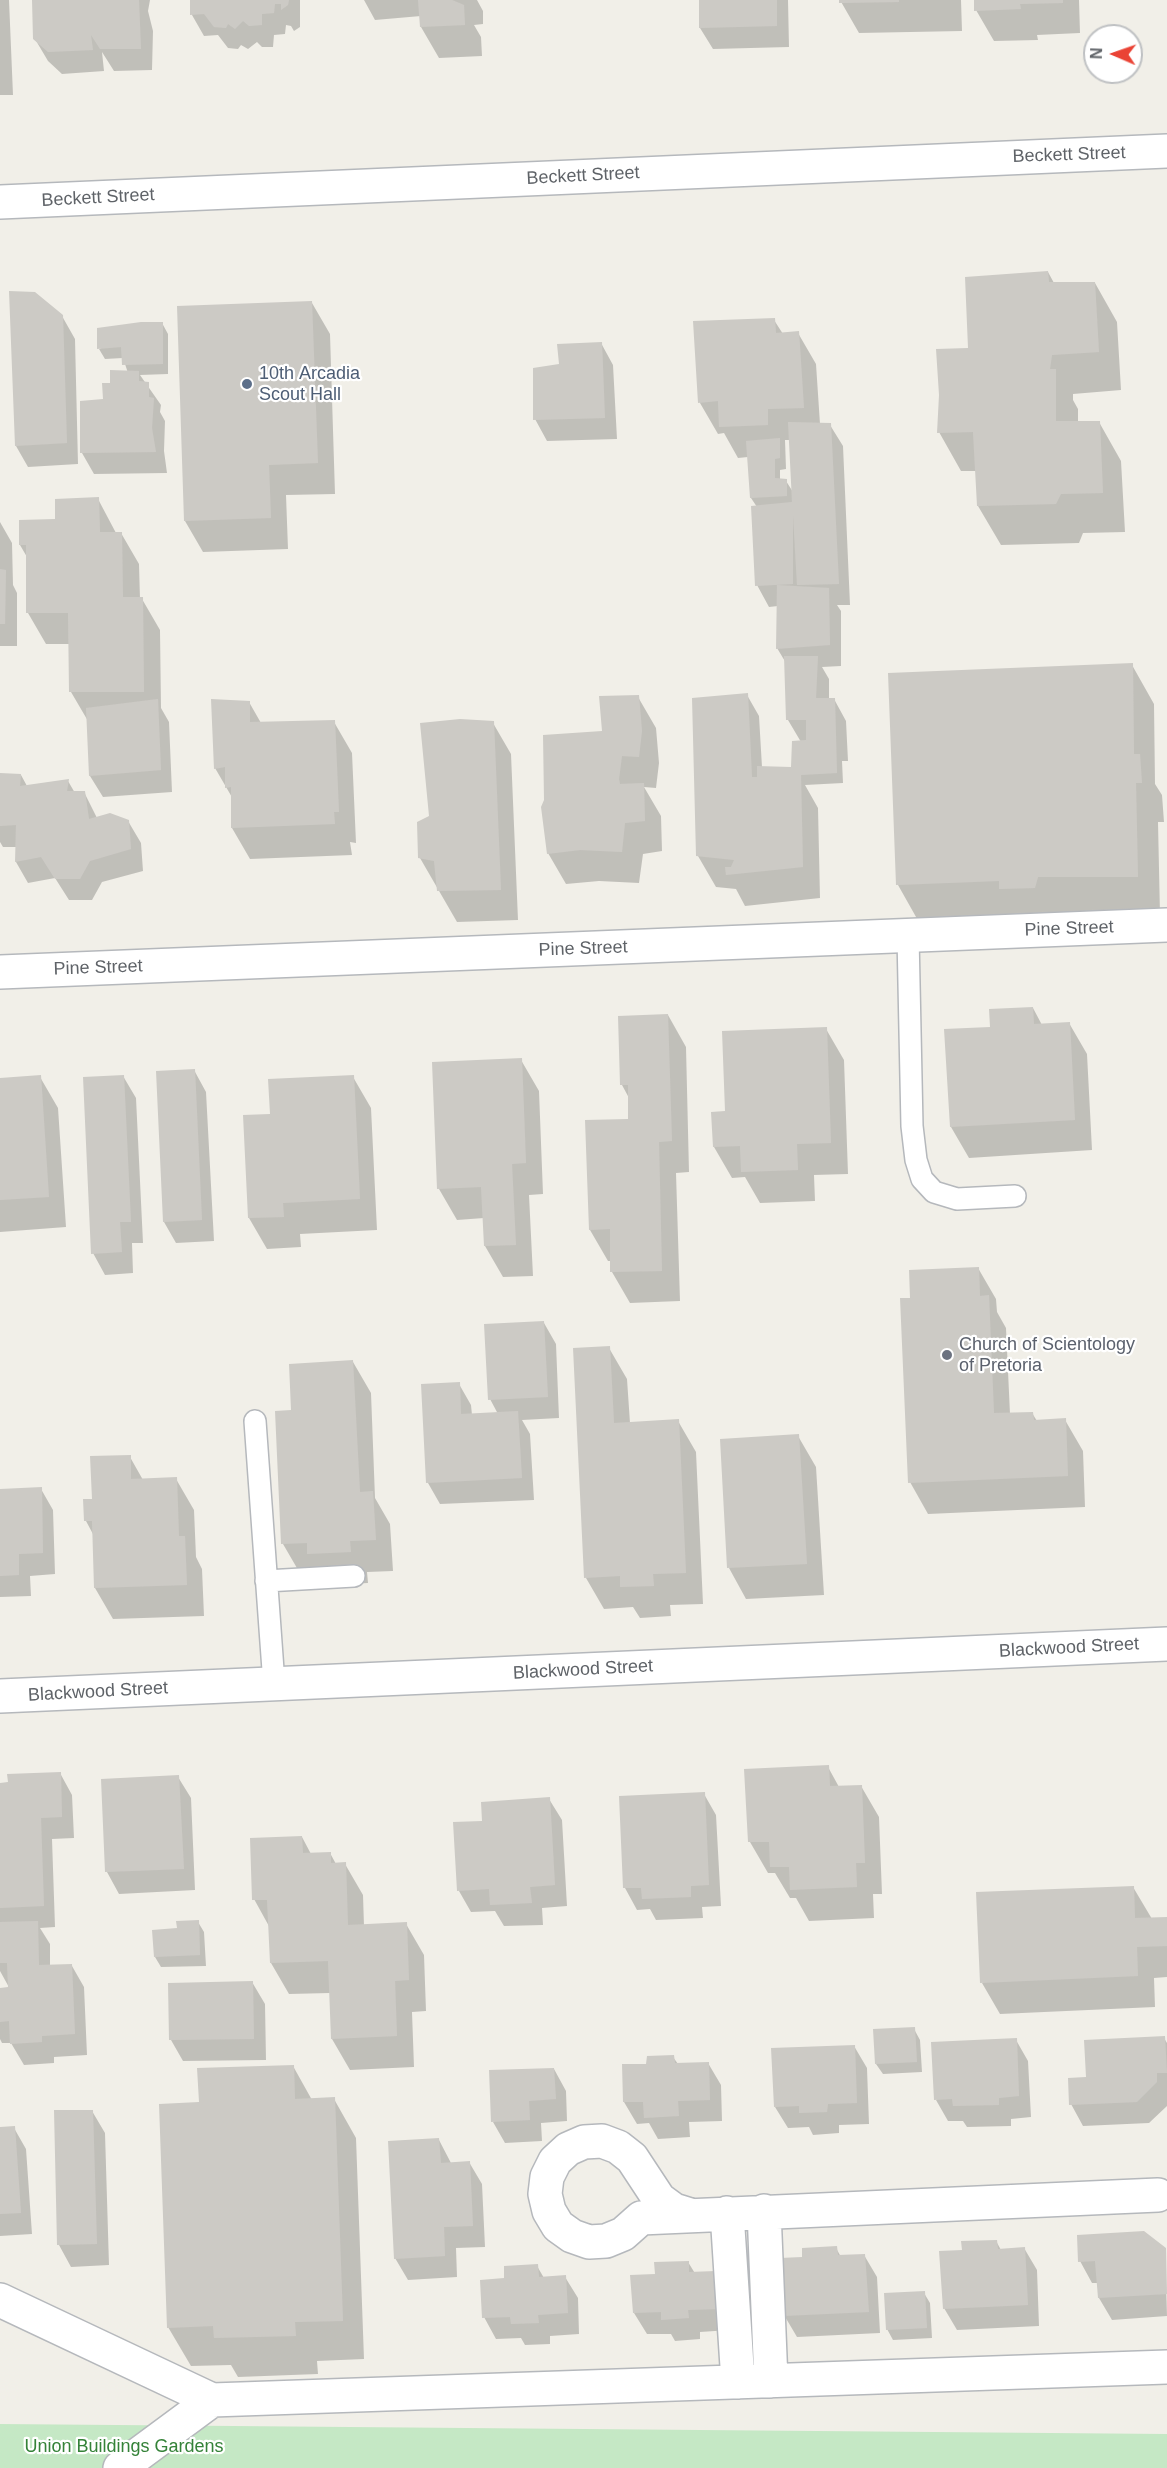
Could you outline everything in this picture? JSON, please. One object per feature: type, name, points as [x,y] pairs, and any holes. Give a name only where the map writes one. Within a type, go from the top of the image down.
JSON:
[{"type":"street","name":"Beckett Street","points":[[0,202],[1167,151]]},
{"type":"street","name":"Pine Street","points":[[0,972],[1167,925]]},
{"type":"street","name":"Blackwood Street","points":[[0,1696],[1167,1644]]},
{"type":"street","points":[[690,2215],[1158,2194]]},
{"type":"street","points":[[764,2211],[771,2381]]},
{"type":"street","points":[[727,2213],[738,2382]]},
{"type":"street","points":[[0,2300],[212,2400],[1167,2367]]},
{"type":"street","points":[[120,2468],[212,2400]]},
{"type":"lane","points":[[908,936],[912,1126],[916,1160],[922,1179],[934,1192],[957,1198],[1015,1196]]},
{"type":"lane","points":[[255,1421],[274,1684]]},
{"type":"lane","points":[[266,1581],[354,1576]]},
{"type":"green space","name":"Union Buildings Gardens","points":[[0,2424],[1167,2434],[1167,2468],[0,2468]]},
{"type":"building","points":[[32,0],[139,0],[141,49],[100,49],[91,35],[93,50],[48,52],[33,39]]},
{"type":"building","points":[[190,0],[289,0],[288,5],[281,10],[281,4],[275,4],[274,13],[262,14],[262,25],[249,26],[243,21],[235,29],[228,24],[226,28],[214,27],[204,14],[190,15]]},
{"type":"building","points":[[418,0],[452,0],[464,5],[465,25],[420,27]]},
{"type":"building","points":[[699,0],[777,0],[777,26],[699,28]]},
{"type":"building","points":[[839,0],[899,0],[899,2],[839,3]]},
{"type":"building","points":[[974,0],[1063,0],[1063,3],[1020,4],[1021,9],[974,11]]},
{"type":"building","points":[[1048,271],[1049,282],[1095,282],[1099,352],[1052,355],[1050,369],[1056,369],[1056,421],[1100,421],[1103,493],[1061,494],[1056,504],[977,506],[973,432],[937,433],[939,395],[936,349],[968,348],[965,277]]},
{"type":"building","points":[[9,291],[35,292],[63,315],[67,443],[15,446]]},
{"type":"building","name":"10th Arcadia Scout Hall","points":[[312,301],[318,463],[269,465],[271,518],[184,521],[177,306]]},
{"type":"building","points":[[775,318],[776,333],[799,331],[804,408],[768,409],[768,425],[719,427],[718,401],[698,403],[693,321]]},
{"type":"building","points":[[141,322],[163,322],[163,364],[122,365],[121,347],[97,349],[97,328]]},
{"type":"building","points":[[602,342],[605,418],[533,420],[533,368],[559,364],[557,344]]},
{"type":"building","points":[[110,370],[139,371],[139,381],[149,382],[149,397],[154,398],[152,428],[156,452],[80,453],[80,401],[103,399],[102,383],[110,383]]},
{"type":"building","points":[[788,422],[831,423],[839,584],[797,585],[793,515],[793,584],[755,586],[751,506],[792,502]]},
{"type":"building","points":[[780,438],[780,458],[775,459],[775,478],[787,479],[787,496],[750,498],[746,441]]},
{"type":"building","points":[[99,497],[100,532],[122,532],[123,597],[143,597],[144,692],[69,692],[68,613],[26,613],[26,545],[19,545],[19,520],[55,519],[55,499]]},
{"type":"building","points":[[0,569],[6,570],[5,624],[0,624]]},
{"type":"building","points":[[777,585],[829,588],[830,645],[776,649]]},
{"type":"building","points":[[784,656],[818,656],[816,698],[835,698],[837,773],[801,775],[803,867],[726,875],[725,867],[731,867],[734,860],[696,856],[692,698],[748,693],[752,777],[757,777],[757,766],[791,767],[792,741],[806,740],[806,720],[786,720]]},
{"type":"building","points":[[1133,663],[1134,754],[1140,754],[1142,783],[1136,783],[1138,877],[1038,877],[1035,888],[999,889],[999,881],[896,885],[888,673]]},
{"type":"building","points":[[639,695],[642,731],[639,757],[622,756],[619,779],[620,784],[644,783],[645,821],[625,823],[622,852],[580,850],[547,854],[541,807],[544,800],[543,735],[602,731],[599,696]]},
{"type":"building","points":[[158,699],[161,770],[89,776],[86,708]]},
{"type":"building","points":[[211,699],[250,701],[250,722],[335,720],[339,812],[334,812],[335,824],[231,828],[231,787],[225,788],[225,767],[214,769]]},
{"type":"building","points":[[460,719],[494,721],[501,890],[437,891],[434,861],[418,858],[417,822],[429,816],[420,723]]},
{"type":"building","points":[[0,773],[21,774],[20,786],[69,779],[67,791],[85,791],[89,819],[110,813],[129,820],[131,849],[90,861],[80,879],[55,879],[41,857],[15,862],[16,825],[0,826]]},
{"type":"building","points":[[1033,1007],[1034,1024],[1070,1022],[1075,1120],[950,1127],[944,1029],[990,1027],[989,1009]]},
{"type":"building","points":[[668,1014],[672,1141],[659,1142],[662,1271],[610,1272],[610,1229],[589,1230],[585,1120],[628,1119],[628,1085],[620,1085],[618,1016]]},
{"type":"building","points":[[827,1027],[831,1143],[797,1144],[798,1170],[741,1172],[740,1146],[713,1147],[711,1112],[725,1111],[722,1031]]},
{"type":"building","points":[[522,1058],[526,1163],[512,1164],[516,1245],[484,1246],[481,1187],[437,1189],[432,1062]]},
{"type":"building","points":[[195,1069],[202,1220],[163,1222],[156,1071]]},
{"type":"building","points":[[41,1075],[49,1197],[0,1200],[0,1078]]},
{"type":"building","points":[[124,1075],[131,1222],[120,1222],[122,1252],[91,1254],[83,1077]]},
{"type":"building","points":[[354,1075],[360,1199],[283,1203],[284,1217],[248,1218],[243,1115],[270,1114],[268,1079]]},
{"type":"building","name":"Church of Scientology of Pretoria","points":[[979,1267],[980,1296],[989,1295],[994,1413],[1033,1412],[1034,1420],[1066,1418],[1068,1476],[908,1483],[900,1298],[910,1298],[909,1270]]},
{"type":"building","points":[[544,1321],[548,1397],[488,1400],[484,1324]]},
{"type":"building","points":[[610,1346],[614,1423],[679,1419],[686,1573],[653,1574],[654,1586],[620,1587],[620,1576],[584,1578],[573,1348]]},
{"type":"building","points":[[353,1360],[360,1492],[373,1491],[376,1540],[350,1541],[351,1552],[307,1554],[307,1543],[281,1544],[275,1411],[291,1410],[289,1364]]},
{"type":"building","points":[[460,1382],[461,1414],[518,1411],[522,1478],[426,1483],[421,1384]]},
{"type":"building","points":[[799,1434],[807,1564],[727,1568],[720,1439]]},
{"type":"building","points":[[131,1455],[131,1479],[177,1477],[179,1536],[185,1536],[187,1585],[94,1588],[92,1521],[84,1521],[83,1499],[92,1499],[90,1456]]},
{"type":"building","points":[[42,1487],[43,1553],[19,1554],[19,1575],[0,1576],[0,1489]]},
{"type":"building","points":[[829,1765],[830,1786],[862,1785],[865,1863],[856,1863],[857,1887],[790,1890],[789,1867],[770,1867],[769,1842],[748,1842],[744,1769]]},
{"type":"building","points":[[61,1772],[62,1817],[41,1818],[44,1906],[0,1908],[0,1783],[8,1782],[7,1774]]},
{"type":"building","points":[[179,1775],[184,1869],[105,1872],[101,1779]]},
{"type":"building","points":[[705,1792],[709,1885],[691,1886],[691,1897],[642,1899],[641,1888],[623,1888],[619,1796]]},
{"type":"building","points":[[550,1797],[555,1885],[530,1887],[532,1903],[490,1905],[489,1889],[457,1891],[453,1822],[482,1821],[481,1802]]},
{"type":"building","points":[[302,1836],[303,1853],[331,1852],[331,1863],[346,1862],[348,1925],[407,1922],[409,1980],[395,1981],[397,2036],[331,2039],[328,1961],[270,1963],[267,1900],[252,1900],[250,1838]]},
{"type":"building","points":[[1134,1886],[1135,1918],[1167,1917],[1167,1946],[1137,1947],[1138,1976],[980,1983],[976,1892]]},
{"type":"building","points":[[199,1920],[200,1955],[154,1957],[152,1930],[177,1928],[176,1921]]},
{"type":"building","points":[[38,1921],[39,1965],[72,1964],[75,2034],[42,2036],[42,2042],[10,2044],[9,2021],[0,2022],[0,1988],[8,1987],[7,1963],[0,1963],[0,1922]]},
{"type":"building","points":[[253,1981],[254,2039],[169,2040],[168,1983]]},
{"type":"building","points":[[915,2027],[917,2062],[875,2064],[873,2029]]},
{"type":"building","points":[[1165,2036],[1167,2073],[1157,2073],[1157,2082],[1137,2102],[1069,2105],[1068,2078],[1086,2077],[1084,2040]]},
{"type":"building","points":[[1017,2038],[1019,2096],[999,2098],[999,2105],[953,2106],[952,2099],[934,2100],[931,2042]]},
{"type":"building","points":[[855,2045],[857,2103],[828,2104],[827,2112],[799,2113],[799,2106],[774,2107],[771,2048]]},
{"type":"building","points":[[674,2055],[675,2063],[709,2062],[710,2100],[678,2101],[679,2116],[644,2118],[643,2102],[623,2102],[622,2064],[646,2064],[647,2056]]},
{"type":"building","points":[[294,2065],[295,2099],[335,2097],[343,2321],[295,2322],[296,2336],[214,2338],[213,2326],[167,2328],[159,2104],[199,2102],[197,2068]]},
{"type":"building","points":[[554,2068],[556,2099],[529,2101],[530,2120],[491,2122],[489,2070]]},
{"type":"building","points":[[54,2110],[93,2110],[97,2244],[57,2245]]},
{"type":"building","points":[[15,2126],[21,2213],[0,2214],[0,2127]]},
{"type":"building","points":[[439,2138],[441,2163],[470,2161],[473,2226],[444,2227],[445,2256],[394,2259],[388,2141]]},
{"type":"building","points":[[1144,2231],[1166,2248],[1167,2294],[1098,2298],[1095,2261],[1078,2262],[1077,2235]]},
{"type":"building","points":[[997,2240],[998,2249],[1025,2247],[1028,2305],[943,2309],[939,2251],[962,2250],[961,2241]]},
{"type":"building","points":[[837,2246],[838,2255],[865,2254],[869,2312],[783,2316],[780,2258],[802,2257],[802,2248]]},
{"type":"building","points":[[689,2261],[689,2272],[716,2271],[719,2309],[688,2310],[689,2318],[661,2320],[661,2312],[633,2313],[630,2275],[655,2274],[654,2262]]},
{"type":"building","points":[[538,2264],[539,2277],[566,2275],[568,2313],[538,2315],[539,2323],[511,2324],[510,2317],[482,2318],[480,2280],[504,2278],[504,2266]]},
{"type":"building","points":[[925,2291],[927,2328],[886,2330],[884,2293]]},
{"type":"place","name":"10th Arcadia Scout Hall","points":[[247,384]]},
{"type":"place","name":"Church of Scientology of Pretoria","points":[[947,1355]]}]
